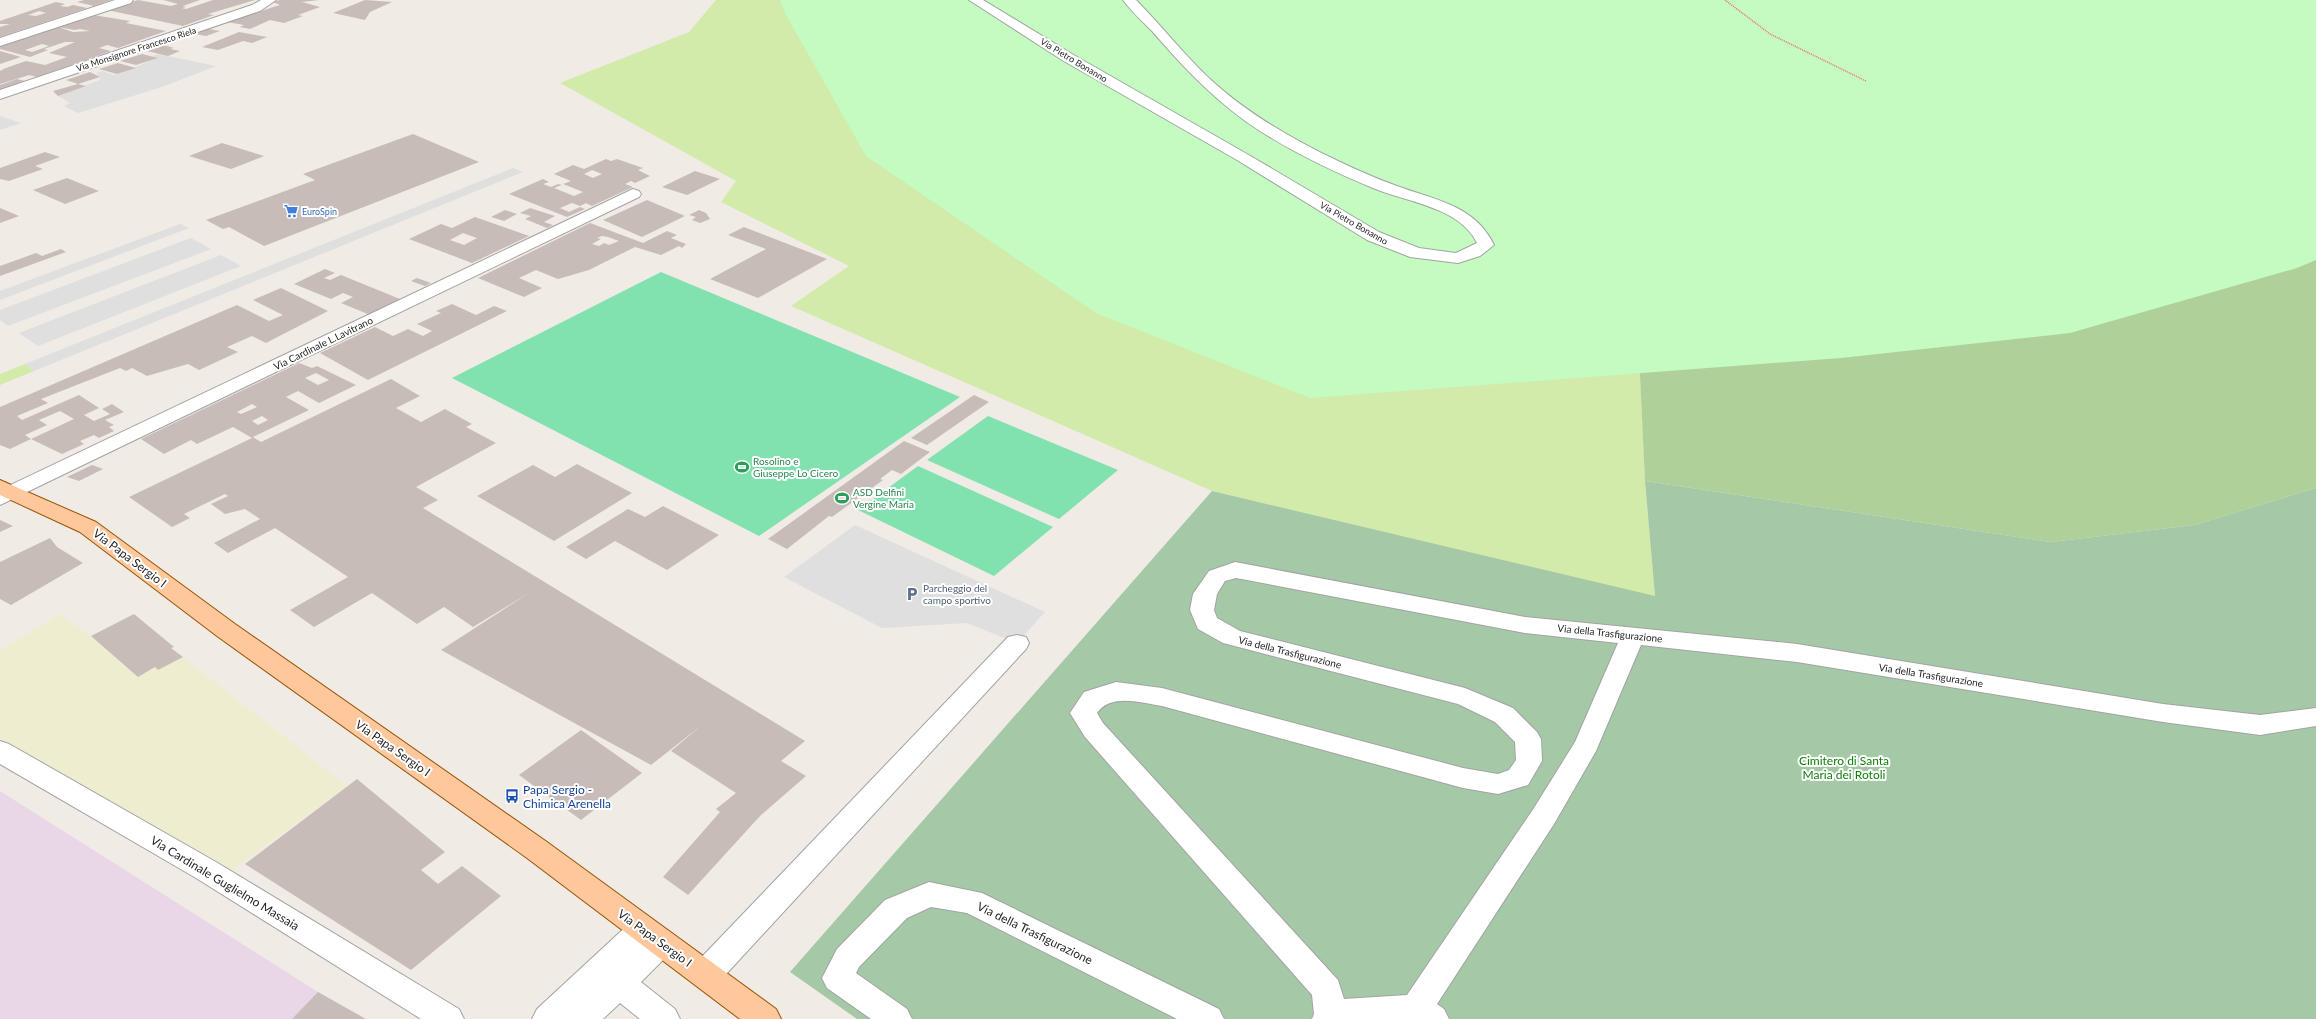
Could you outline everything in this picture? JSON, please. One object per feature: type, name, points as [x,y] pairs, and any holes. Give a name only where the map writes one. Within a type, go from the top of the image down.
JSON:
[{"type":"main road","name":"Via Papa Sergio I","points":[[4,492],[88,527],[226,630],[530,846],[652,937],[706,974],[765,1019]]},
{"type":"street","points":[[0,42],[127,0]]},
{"type":"street","name":"Via Monsignore Francesco Riela","points":[[0,95],[168,39],[256,8],[270,0]]},
{"type":"street","name":"Via Pietro Bonanno","points":[[975,0],[1067,57],[1242,157],[1374,236],[1416,253],[1451,258],[1463,256],[1486,245],[1483,235],[1468,220],[1446,209],[1374,183],[1318,158],[1281,138],[1205,82],[1153,24],[1129,0]]},
{"type":"street","name":"Via Cardinale L.Lavitrano","points":[[4,492],[633,194]]},
{"type":"street","name":"Via della Trasfigurazione","points":[[1330,1017],[1327,990],[1094,730],[1083,713],[1093,699],[1116,690],[1162,697],[1463,778],[1498,784],[1518,778],[1529,761],[1528,739],[1504,715],[1465,697],[1232,637],[1207,623],[1202,610],[1205,594],[1217,576],[1235,570],[1525,624],[1797,653],[2163,713],[2260,725],[2316,717]]},
{"type":"street","points":[[1330,1017],[1424,1014],[1587,744],[1633,636]]},
{"type":"street","points":[[706,974],[1017,643]]},
{"type":"street","name":"Via Cardinale Guglielmo Massaia","points":[[0,751],[206,870],[448,1019]]},
{"type":"street","name":"Via della Trasfigurazione","points":[[896,1019],[838,978],[848,958],[896,909],[929,894],[972,902],[1208,1019]]},
{"type":"street","points":[[582,1019],[618,983],[652,937]]},
{"type":"street","points":[[548,1019],[652,937]]},
{"type":"street","points":[[618,983],[664,1019]]},
{"type":"path","points":[[1725,0],[1770,34],[1866,81]]},
{"type":"shaded area","points":[[158,54],[216,66],[162,87],[78,113],[64,106],[70,103],[58,96],[100,80],[100,77],[96,73],[102,71],[113,75],[119,74],[157,58],[152,56]]},
{"type":"shaded area","points":[[0,116],[21,123],[0,130]]},
{"type":"shaded area","points":[[513,168],[523,172],[34,371],[25,364]]},
{"type":"shaded area","points":[[180,224],[189,228],[0,300],[0,291]]},
{"type":"shaded area","points":[[191,238],[211,249],[8,326],[0,320],[0,310]]},
{"type":"shaded area","points":[[221,255],[241,266],[38,346],[19,333]]},
{"type":"shaded area","name":"Parcheggio del campo sportivo","points":[[855,525],[1045,612],[1017,643],[967,623],[882,628],[784,577]]},
{"type":"shaded area","points":[[59,614],[91,636],[138,677],[155,667],[158,670],[183,657],[347,786],[232,870],[0,738],[0,651]]},
{"type":"shaded area","points":[[0,791],[318,992],[361,1019],[0,1019]]},
{"type":"green space","points":[[716,0],[1297,0],[1636,292],[1645,481],[1655,597],[1212,491],[791,306],[849,266],[721,202],[736,181],[560,83],[689,32]]},
{"type":"green space","points":[[780,0],[2316,0],[2316,260],[2297,268],[2070,333],[1841,358],[1310,398],[1096,313],[866,156],[786,15]]},
{"type":"green space","points":[[2316,119],[2316,488],[2194,525],[2051,542],[1645,481],[1636,292]]},
{"type":"green space","name":"Rosolino e Giuseppe Lo Cicero","points":[[661,272],[960,397],[759,536],[452,378]]},
{"type":"green space","points":[[25,364],[34,371],[0,385],[0,374]]},
{"type":"green space","points":[[988,416],[1118,470],[1059,519],[927,460]]},
{"type":"green space","points":[[918,466],[1053,527],[994,576],[858,510]]},
{"type":"green space","name":"Cimitero di Santa Maria dei Rotoli","points":[[1645,481],[2051,542],[2194,525],[2316,488],[2316,1019],[857,1019],[790,972],[1212,491],[1655,596]]},
{"type":"building","points":[[84,0],[111,0],[94,6],[77,2]]},
{"type":"building","points":[[138,0],[171,6],[178,4],[163,0],[200,0],[183,6],[186,7],[182,8],[186,9],[213,0],[255,0],[208,14],[214,15],[183,26],[107,10]]},
{"type":"building","points":[[280,0],[319,0],[302,2],[320,7],[298,15],[303,16],[284,23],[270,20],[250,29],[240,27],[244,25],[227,22],[280,5],[273,2]]},
{"type":"building","points":[[365,0],[392,2],[370,12],[365,20],[333,13]]},
{"type":"building","points":[[56,2],[65,4],[60,6],[67,7],[73,5],[87,8],[0,37],[0,27],[10,24],[0,24],[0,21]],"holes":[[[39,11],[46,13],[36,16],[28,15]]]},
{"type":"building","points":[[93,15],[130,21],[126,23],[166,31],[118,48],[107,45],[99,48],[111,51],[37,77],[29,75],[0,84],[0,71],[3,69],[26,61],[45,65],[67,57],[49,53],[75,42],[65,42],[44,49],[48,50],[30,57],[0,49],[0,46]],"holes":[[[58,27],[74,30],[80,29],[90,31],[73,32]],[[42,44],[49,46],[32,52],[25,50]]]},
{"type":"building","points":[[209,29],[220,31],[206,36],[195,34]]},
{"type":"building","points":[[239,32],[267,37],[252,43],[243,41],[218,50],[202,47]]},
{"type":"building","points":[[163,45],[174,48],[170,49],[180,51],[168,56],[147,51]]},
{"type":"building","points":[[0,51],[21,57],[0,64]]},
{"type":"building","points":[[142,54],[158,58],[136,65],[120,61]]},
{"type":"building","points":[[118,63],[136,68],[117,74],[99,69]]},
{"type":"building","points":[[90,72],[100,77],[78,84],[66,80]]},
{"type":"building","points":[[17,79],[25,81],[0,90],[0,85]]},
{"type":"building","points":[[78,84],[86,86],[58,96],[53,91]]},
{"type":"building","points":[[413,134],[479,162],[264,246],[229,227],[223,229],[206,220],[315,180],[303,174]]},
{"type":"building","points":[[222,143],[264,156],[231,169],[189,156]]},
{"type":"building","points":[[45,152],[60,157],[35,166],[43,169],[9,181],[0,179],[0,168]]},
{"type":"building","points":[[606,159],[611,161],[617,159],[643,168],[638,170],[650,176],[635,183],[631,181],[625,184],[633,187],[592,206],[586,203],[580,206],[572,203],[560,208],[569,212],[580,207],[585,209],[567,217],[509,194],[543,179],[549,182],[543,184],[551,187],[558,184],[562,185],[554,188],[574,196],[583,192],[563,184],[571,181],[554,174],[573,165],[584,169]],"holes":[[[592,170],[602,174],[593,178],[584,174]]]},
{"type":"building","points":[[695,171],[720,179],[687,195],[662,187]]},
{"type":"building","points":[[67,178],[99,191],[65,204],[33,190]]},
{"type":"building","points":[[647,200],[685,216],[642,237],[603,220]]},
{"type":"building","points":[[0,208],[19,216],[0,223]]},
{"type":"building","points":[[530,208],[555,216],[544,222],[553,225],[547,228],[525,219],[531,216],[520,213]]},
{"type":"building","points":[[505,210],[517,214],[504,221],[491,217]]},
{"type":"building","points":[[699,210],[706,213],[710,219],[700,223],[692,220],[696,217],[689,215]]},
{"type":"building","points":[[475,217],[529,236],[472,263],[409,239],[441,224],[452,228]],"holes":[[[463,233],[477,238],[464,245],[450,240]]]},
{"type":"building","points":[[590,223],[643,243],[667,231],[677,235],[671,238],[686,244],[682,248],[679,246],[661,255],[635,247],[589,270],[558,279],[536,270],[519,278],[542,288],[524,297],[478,278]],"holes":[[[602,236],[619,241],[609,245],[604,243],[599,246],[592,244],[601,239],[597,238]]]},
{"type":"building","points":[[744,227],[827,259],[758,298],[710,279],[766,249],[728,235]]},
{"type":"building","points":[[61,249],[66,252],[0,276],[0,266],[36,253],[42,256]]},
{"type":"building","points":[[325,269],[335,273],[324,278],[330,280],[341,275],[400,299],[370,315],[341,303],[353,297],[343,293],[331,299],[294,284]]},
{"type":"building","points":[[417,278],[431,283],[425,286],[411,281]]},
{"type":"building","points":[[281,288],[328,311],[266,343],[252,336],[227,347],[238,352],[199,370],[188,364],[147,376],[132,368],[126,371],[120,368],[41,399],[48,403],[17,416],[22,420],[79,395],[99,408],[84,415],[94,421],[110,414],[102,409],[112,404],[124,412],[105,420],[114,425],[109,427],[114,431],[99,438],[94,435],[80,441],[84,444],[62,454],[31,439],[10,449],[0,445],[0,407],[237,305],[269,321],[283,315],[253,300]],"holes":[[[60,411],[74,419],[31,439],[25,435],[47,425],[39,420]]]},
{"type":"building","points":[[452,304],[476,315],[494,306],[507,311],[368,380],[320,353],[375,327],[393,336],[408,329],[423,336],[432,331],[417,324],[441,313],[436,311]]},
{"type":"building","points":[[299,363],[312,368],[317,366],[356,385],[319,403],[298,391],[286,397],[309,410],[253,437],[261,442],[391,379],[420,396],[396,408],[421,422],[445,409],[472,424],[466,427],[496,443],[416,487],[438,500],[423,508],[805,741],[781,761],[806,776],[760,816],[688,895],[663,877],[720,812],[716,809],[736,793],[671,751],[702,725],[651,765],[441,650],[532,591],[473,627],[444,607],[417,624],[372,593],[314,627],[290,610],[348,577],[275,528],[228,553],[214,543],[260,519],[245,509],[225,514],[211,504],[228,496],[225,494],[184,514],[190,518],[172,527],[129,497],[252,438],[233,427],[197,444],[191,440],[164,454],[141,439]],"holes":[[[316,373],[329,380],[318,385],[305,378]],[[252,404],[257,407],[241,414],[237,412]],[[262,416],[268,420],[258,425],[252,421]]]},
{"type":"building","points":[[974,395],[989,402],[927,445],[911,438]]},
{"type":"building","name":"ASD Delfini Vergine Maria","points":[[904,441],[930,452],[901,474],[892,470],[880,479],[883,480],[832,517],[829,516],[787,549],[768,539]]},
{"type":"building","points":[[577,464],[632,493],[554,541],[477,496],[533,465],[555,477]]},
{"type":"building","points":[[92,465],[103,469],[79,481],[67,477]]},
{"type":"building","points":[[663,506],[719,535],[667,570],[615,541],[586,559],[566,547],[628,509],[645,517]]},
{"type":"building","points":[[0,520],[13,526],[0,532]]},
{"type":"building","points":[[50,538],[57,547],[83,563],[11,605],[0,599],[0,562]]},
{"type":"building","points":[[134,614],[174,647],[171,648],[183,657],[158,670],[155,667],[138,677],[91,636]]},
{"type":"building","points":[[581,730],[642,773],[581,820],[519,775]]},
{"type":"building","points":[[357,779],[445,852],[421,870],[438,884],[462,866],[501,896],[411,970],[245,864]]},
{"type":"building","points":[[318,992],[366,1019],[292,1019]]},
{"type":"place","name":"EuroSpin","points":[[291,211]]},
{"type":"place","name":"Rosolino e Giuseppe Lo Cicero","points":[[742,467]]},
{"type":"place","name":"ASD Delfini Vergine Maria","points":[[842,498]]},
{"type":"place","name":"Parcheggio del campo sportivo","points":[[912,594]]},
{"type":"place","name":"Papa Sergio - Chimica Arenella","points":[[512,796]]}]
